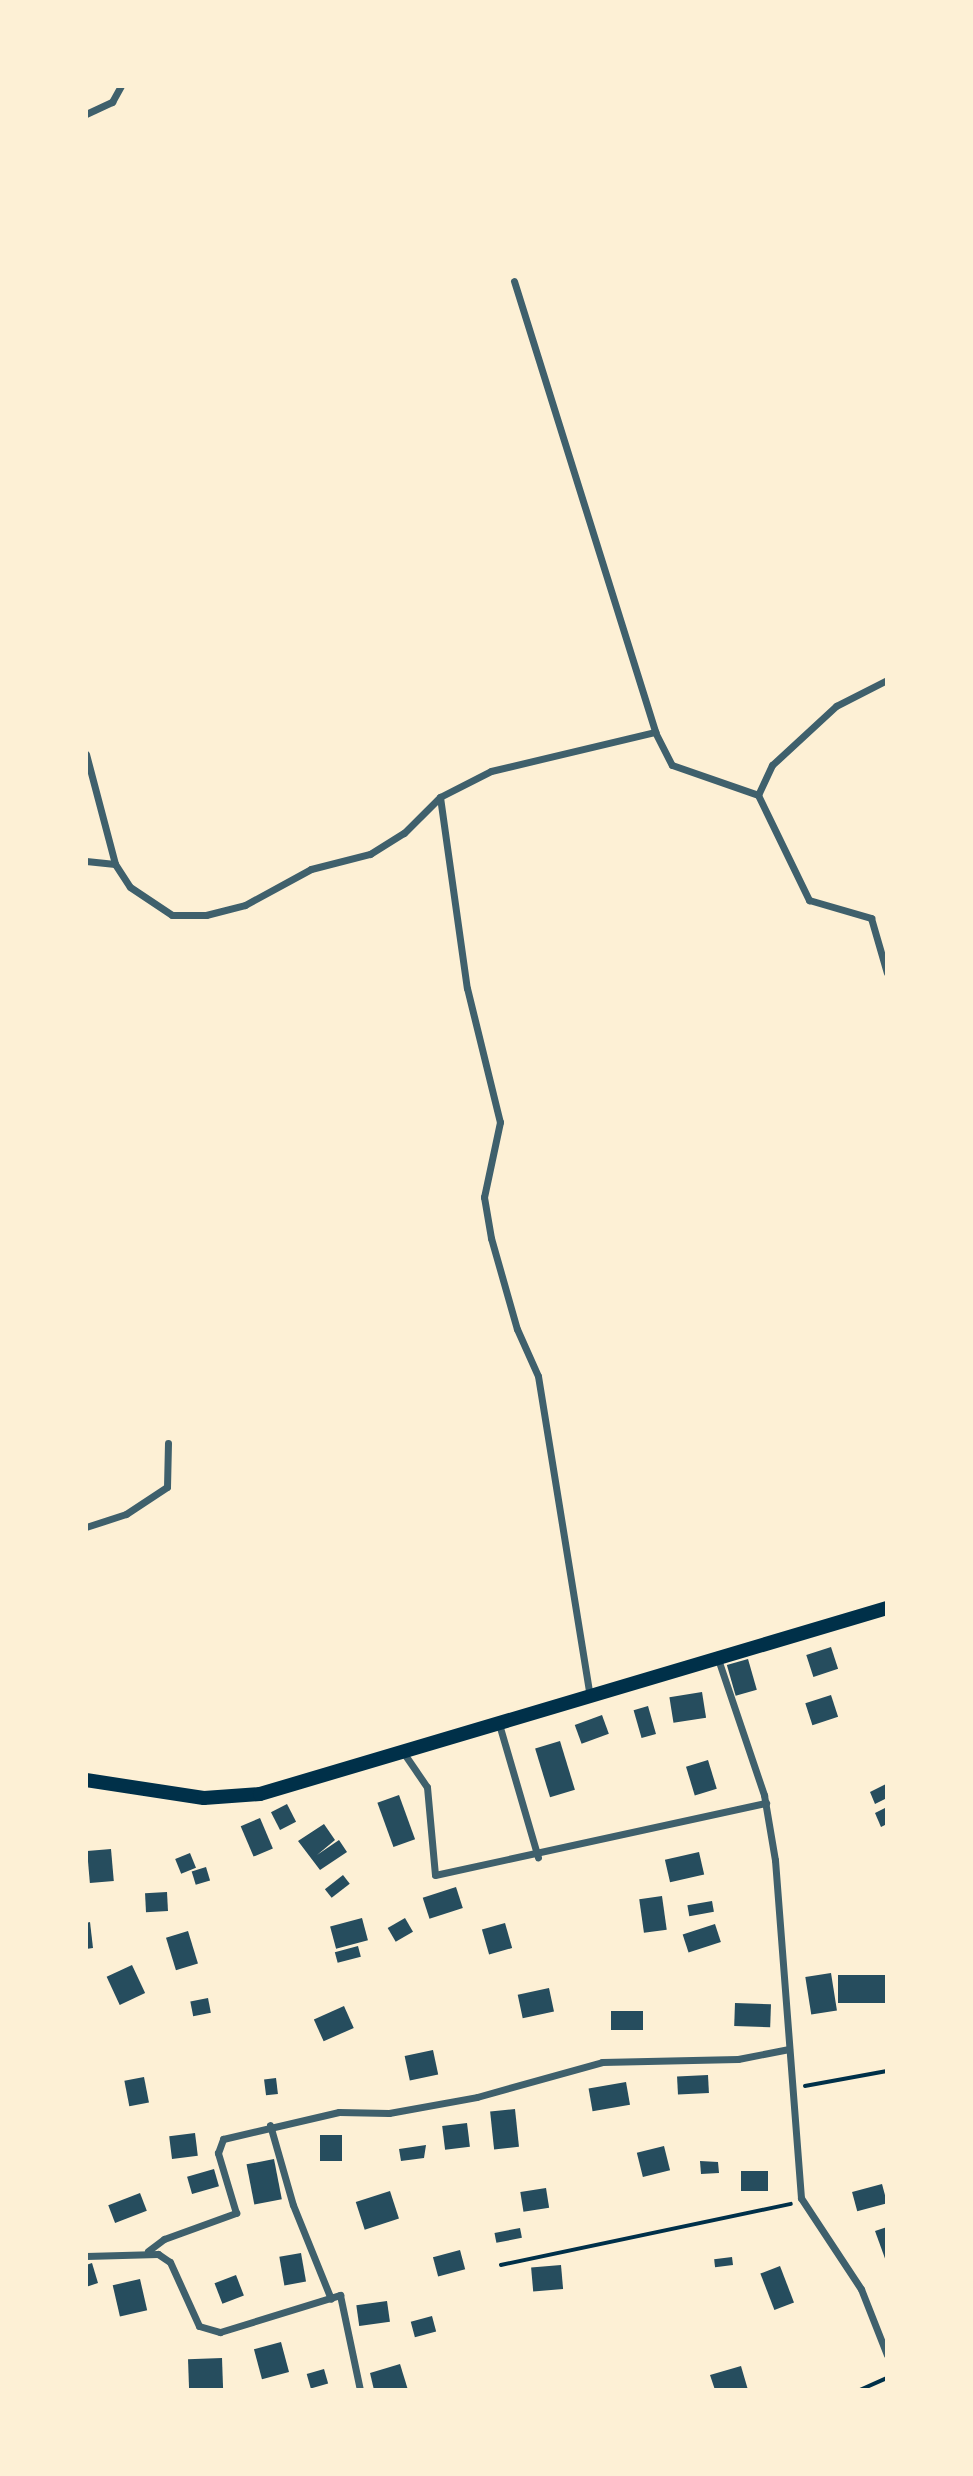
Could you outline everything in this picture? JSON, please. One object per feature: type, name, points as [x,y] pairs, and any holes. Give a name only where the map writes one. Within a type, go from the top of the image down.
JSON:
[{"type":"main road","points":[[86,1780],[204,1798],[260,1794],[887,1608]]},
{"type":"street","points":[[86,114],[113,102],[121,86]]},
{"type":"street","points":[[514,281],[655,732],[672,765],[758,795],[809,900],[871,918],[887,973]]},
{"type":"street","points":[[758,795],[772,765],[836,706],[887,680]]},
{"type":"street","points":[[86,754],[115,864],[130,887],[172,915],[206,915],[245,905],[311,869],[370,854],[404,833],[440,797],[491,772],[655,732]]},
{"type":"street","points":[[440,797],[467,988],[500,1122],[484,1197],[491,1238],[517,1329],[538,1376],[590,1698]]},
{"type":"street","points":[[86,861],[115,864]]},
{"type":"street","points":[[86,1527],[127,1514],[167,1487],[168,1443]]},
{"type":"street","points":[[718,1659],[766,1803],[803,2202],[862,2290],[887,2355]]},
{"type":"street","points":[[499,1724],[538,1857]]},
{"type":"street","points":[[403,1752],[427,1787],[435,1875],[538,1857],[627,1830],[766,1803]]},
{"type":"street","points":[[148,2251],[164,2239],[236,2213],[218,2153],[223,2138],[270,2125],[365,2108],[410,2110],[602,2062],[738,2059],[789,2049]]},
{"type":"street","points":[[270,2125],[293,2205],[331,2299]]},
{"type":"street","points":[[86,2256],[148,2251],[170,2262],[199,2326],[220,2332],[340,2295],[360,2390]]},
{"type":"path","points":[[792,2088],[887,2071]]},
{"type":"path","points":[[501,2264],[803,2202]]},
{"type":"path","points":[[860,2390],[887,2378]]},
{"type":"building","points":[[831,1647],[838,1669],[813,1677],[806,1655]]},
{"type":"building","points":[[748,1659],[757,1690],[736,1696],[727,1665]]},
{"type":"building","points":[[702,1692],[706,1718],[673,1723],[669,1697]]},
{"type":"building","points":[[831,1695],[838,1717],[812,1725],[805,1703]]},
{"type":"building","points":[[648,1706],[656,1734],[642,1738],[634,1710]]},
{"type":"building","points":[[602,1715],[609,1734],[582,1744],[575,1725]]},
{"type":"building","points":[[560,1741],[575,1790],[550,1797],[535,1749]]},
{"type":"building","points":[[708,1760],[717,1789],[695,1795],[686,1767]]},
{"type":"building","points":[[886,1784],[887,1798],[875,1804],[870,1792]]},
{"type":"building","points":[[399,1795],[415,1839],[393,1847],[377,1803]]},
{"type":"building","points":[[287,1804],[296,1822],[280,1830],[271,1812]]},
{"type":"building","points":[[887,1807],[887,1824],[881,1827],[875,1813]]},
{"type":"building","points":[[260,1818],[273,1848],[254,1857],[241,1826]]},
{"type":"building","points":[[324,1824],[335,1840],[317,1855],[339,1840],[347,1852],[320,1870],[298,1841]]},
{"type":"building","points":[[111,1849],[114,1881],[90,1883],[87,1851]]},
{"type":"building","points":[[699,1852],[704,1874],[670,1882],[665,1860]]},
{"type":"building","points":[[190,1853],[196,1868],[181,1874],[175,1859]]},
{"type":"building","points":[[206,1867],[210,1880],[196,1885],[192,1871]]},
{"type":"building","points":[[343,1875],[350,1884],[332,1898],[325,1889]]},
{"type":"building","points":[[456,1887],[463,1908],[430,1919],[423,1898]]},
{"type":"building","points":[[167,1892],[168,1911],[146,1912],[145,1893]]},
{"type":"building","points":[[662,1896],[667,1930],[644,1933],[639,1899]]},
{"type":"building","points":[[712,1901],[714,1912],[689,1916],[687,1905]]},
{"type":"building","points":[[362,1918],[368,1940],[336,1949],[330,1927]]},
{"type":"building","points":[[405,1918],[413,1932],[396,1942],[388,1928]]},
{"type":"building","points":[[90,1922],[93,1948],[86,1949],[86,1923]]},
{"type":"building","points":[[505,1923],[512,1948],[489,1955],[482,1930]]},
{"type":"building","points":[[715,1924],[721,1942],[689,1953],[683,1935]]},
{"type":"building","points":[[188,1931],[198,1964],[176,1970],[166,1938]]},
{"type":"building","points":[[358,1946],[361,1957],[338,1963],[335,1952]]},
{"type":"building","points":[[132,1965],[145,1993],[120,2005],[107,1977]]},
{"type":"building","points":[[831,1973],[837,2011],[811,2015],[805,1977]]},
{"type":"building","points":[[838,1975],[887,1975],[887,2003],[838,2003]]},
{"type":"building","points":[[549,1988],[554,2011],[523,2018],[518,1995]]},
{"type":"building","points":[[208,1998],[211,2013],[193,2016],[190,2001]]},
{"type":"building","points":[[735,2003],[771,2004],[770,2027],[734,2026]]},
{"type":"building","points":[[344,2006],[354,2028],[324,2041],[314,2019]]},
{"type":"building","points":[[611,2011],[643,2011],[643,2030],[611,2030]]},
{"type":"building","points":[[433,2050],[438,2074],[410,2080],[405,2056]]},
{"type":"building","points":[[708,2075],[709,2093],[678,2095],[677,2077]]},
{"type":"building","points":[[144,2077],[149,2103],[129,2106],[124,2081]]},
{"type":"building","points":[[276,2078],[278,2094],[266,2095],[264,2079]]},
{"type":"building","points":[[626,2082],[630,2105],[593,2111],[589,2089]]},
{"type":"building","points":[[515,2109],[519,2147],[494,2149],[490,2112]]},
{"type":"building","points":[[467,2123],[470,2147],[445,2150],[442,2126]]},
{"type":"building","points":[[195,2133],[198,2156],[172,2159],[169,2136]]},
{"type":"building","points":[[320,2135],[342,2135],[342,2161],[320,2161]]},
{"type":"building","points":[[426,2145],[424,2158],[401,2161],[399,2149]]},
{"type":"building","points":[[664,2146],[670,2170],[643,2177],[637,2153]]},
{"type":"building","points":[[274,2159],[282,2199],[254,2205],[247,2164]]},
{"type":"building","points":[[700,2161],[718,2162],[719,2173],[701,2174]]},
{"type":"building","points":[[214,2169],[219,2186],[192,2194],[187,2177]]},
{"type":"building","points":[[741,2171],[768,2171],[768,2191],[741,2191]]},
{"type":"building","points":[[882,2184],[887,2203],[857,2211],[852,2192]]},
{"type":"building","points":[[546,2188],[549,2208],[523,2212],[520,2192]]},
{"type":"building","points":[[390,2191],[399,2219],[365,2230],[356,2202]]},
{"type":"building","points":[[140,2193],[147,2211],[115,2223],[108,2205]]},
{"type":"building","points":[[887,2227],[887,2264],[875,2231]]},
{"type":"building","points":[[520,2228],[522,2238],[496,2243],[494,2233]]},
{"type":"building","points":[[460,2250],[465,2269],[438,2277],[433,2257]]},
{"type":"building","points":[[301,2253],[306,2282],[284,2285],[279,2257]]},
{"type":"building","points":[[732,2257],[733,2265],[715,2267],[714,2259]]},
{"type":"building","points":[[92,2263],[98,2283],[86,2287],[86,2265]]},
{"type":"building","points":[[561,2265],[563,2289],[533,2292],[531,2268]]},
{"type":"building","points":[[780,2266],[794,2302],[774,2310],[760,2274]]},
{"type":"building","points":[[236,2275],[244,2296],[222,2304],[215,2283]]},
{"type":"building","points":[[140,2279],[147,2310],[120,2316],[113,2285]]},
{"type":"building","points":[[387,2301],[390,2322],[359,2326],[356,2305]]},
{"type":"building","points":[[432,2316],[436,2331],[415,2337],[411,2322]]},
{"type":"building","points":[[281,2342],[289,2372],[262,2379],[254,2349]]},
{"type":"building","points":[[222,2358],[223,2388],[189,2389],[188,2359]]},
{"type":"building","points":[[400,2364],[408,2390],[374,2390],[370,2373]]},
{"type":"building","points":[[741,2366],[748,2390],[715,2390],[710,2375]]},
{"type":"building","points":[[324,2369],[328,2383],[311,2388],[307,2374]]}]
